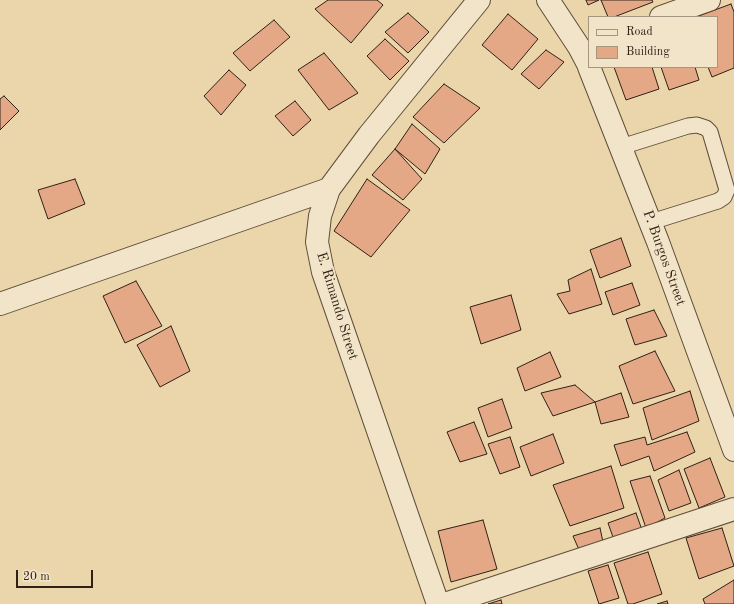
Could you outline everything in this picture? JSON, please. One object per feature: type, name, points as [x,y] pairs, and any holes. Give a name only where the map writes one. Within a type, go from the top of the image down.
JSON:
[{"type":"street","name":"E. Rimando Street","points":[[438,604],[323,272],[317,242],[320,216],[330,189],[369,136],[479,0]]},
{"type":"street","name":"P. Burgos Street","points":[[548,0],[584,45],[588,63]]},
{"type":"street","points":[[664,16],[709,0]]},
{"type":"street","name":"P. Burgos Street","points":[[589,68],[651,222],[734,450]]},
{"type":"street","points":[[0,304],[330,189]]},
{"type":"street","points":[[445,604],[734,509]]},
{"type":"lane","points":[[621,147],[697,124],[706,128],[710,132],[727,190],[724,197],[718,201],[651,222]]},
{"type":"building","points":[[328,0],[377,0],[383,5],[351,43],[315,9]]},
{"type":"building","points":[[586,0],[599,0],[588,5]]},
{"type":"building","points":[[601,0],[652,0],[653,2],[617,16],[608,16]]},
{"type":"building","points":[[731,4],[734,12],[734,68],[712,77],[708,68],[718,68],[718,16],[699,16]]},
{"type":"building","points":[[408,13],[429,32],[408,53],[385,32]]},
{"type":"building","points":[[508,14],[538,39],[512,70],[482,45]]},
{"type":"building","points":[[274,20],[290,37],[250,71],[233,53]]},
{"type":"building","points":[[385,39],[409,61],[390,80],[367,56]]},
{"type":"building","points":[[546,50],[564,62],[539,89],[521,74]]},
{"type":"building","points":[[324,53],[358,93],[329,110],[298,70]]},
{"type":"building","points":[[614,68],[652,68],[659,89],[626,100]]},
{"type":"building","points":[[661,68],[695,68],[699,80],[669,90]]},
{"type":"building","points":[[229,70],[246,85],[221,115],[204,96]]},
{"type":"building","points":[[444,84],[480,108],[444,143],[413,117]]},
{"type":"building","points":[[4,96],[19,111],[0,130],[0,99]]},
{"type":"building","points":[[295,101],[311,120],[293,136],[275,116]]},
{"type":"building","points":[[412,124],[440,149],[425,174],[395,149]]},
{"type":"building","points":[[395,149],[422,179],[403,200],[372,175]]},
{"type":"building","points":[[75,179],[85,204],[48,219],[38,190]]},
{"type":"building","points":[[367,179],[410,210],[371,257],[334,231]]},
{"type":"building","points":[[621,238],[631,266],[600,278],[590,250]]},
{"type":"building","points":[[591,269],[602,304],[569,314],[557,294],[570,291],[568,280]]},
{"type":"building","points":[[136,281],[162,326],[125,343],[103,296]]},
{"type":"building","points":[[632,283],[640,305],[613,315],[605,292]]},
{"type":"building","points":[[511,295],[521,330],[481,344],[470,307]]},
{"type":"building","points":[[654,310],[667,336],[635,345],[626,319]]},
{"type":"building","points":[[171,326],[190,371],[160,387],[137,345]]},
{"type":"building","points":[[655,351],[675,391],[633,404],[619,366]]},
{"type":"building","points":[[550,352],[561,377],[525,391],[517,368]]},
{"type":"building","points":[[575,385],[595,402],[553,416],[541,393]]},
{"type":"building","points":[[690,391],[699,421],[652,440],[643,408]]},
{"type":"building","points":[[621,393],[629,417],[601,424],[595,402]]},
{"type":"building","points":[[502,399],[512,428],[488,437],[478,408]]},
{"type":"building","points":[[474,422],[487,454],[460,462],[447,432]]},
{"type":"building","points":[[687,432],[695,452],[654,471],[649,456],[621,466],[614,445],[645,437],[647,445]]},
{"type":"building","points":[[553,434],[564,463],[531,476],[520,447]]},
{"type":"building","points":[[510,437],[520,467],[500,474],[488,444]]},
{"type":"building","points":[[710,458],[725,497],[699,508],[684,469]]},
{"type":"building","points":[[611,466],[624,508],[570,526],[553,485]]},
{"type":"building","points":[[679,470],[691,503],[669,511],[658,480]]},
{"type":"building","points":[[650,476],[665,518],[646,528],[630,481]]},
{"type":"building","points":[[636,513],[642,530],[614,540],[608,523]]},
{"type":"building","points":[[483,520],[497,569],[451,582],[438,531]]},
{"type":"building","points":[[600,528],[603,542],[580,552],[573,536]]},
{"type":"building","points":[[722,528],[734,566],[699,579],[686,538]]},
{"type":"building","points":[[648,552],[662,594],[633,604],[628,604],[614,563]]},
{"type":"building","points":[[608,565],[619,598],[599,604],[588,571]]},
{"type":"building","points":[[734,580],[734,604],[705,604],[703,599]]},
{"type":"building","points":[[501,600],[502,604],[488,604]]},
{"type":"building","points":[[667,601],[668,604],[657,604]]}]
